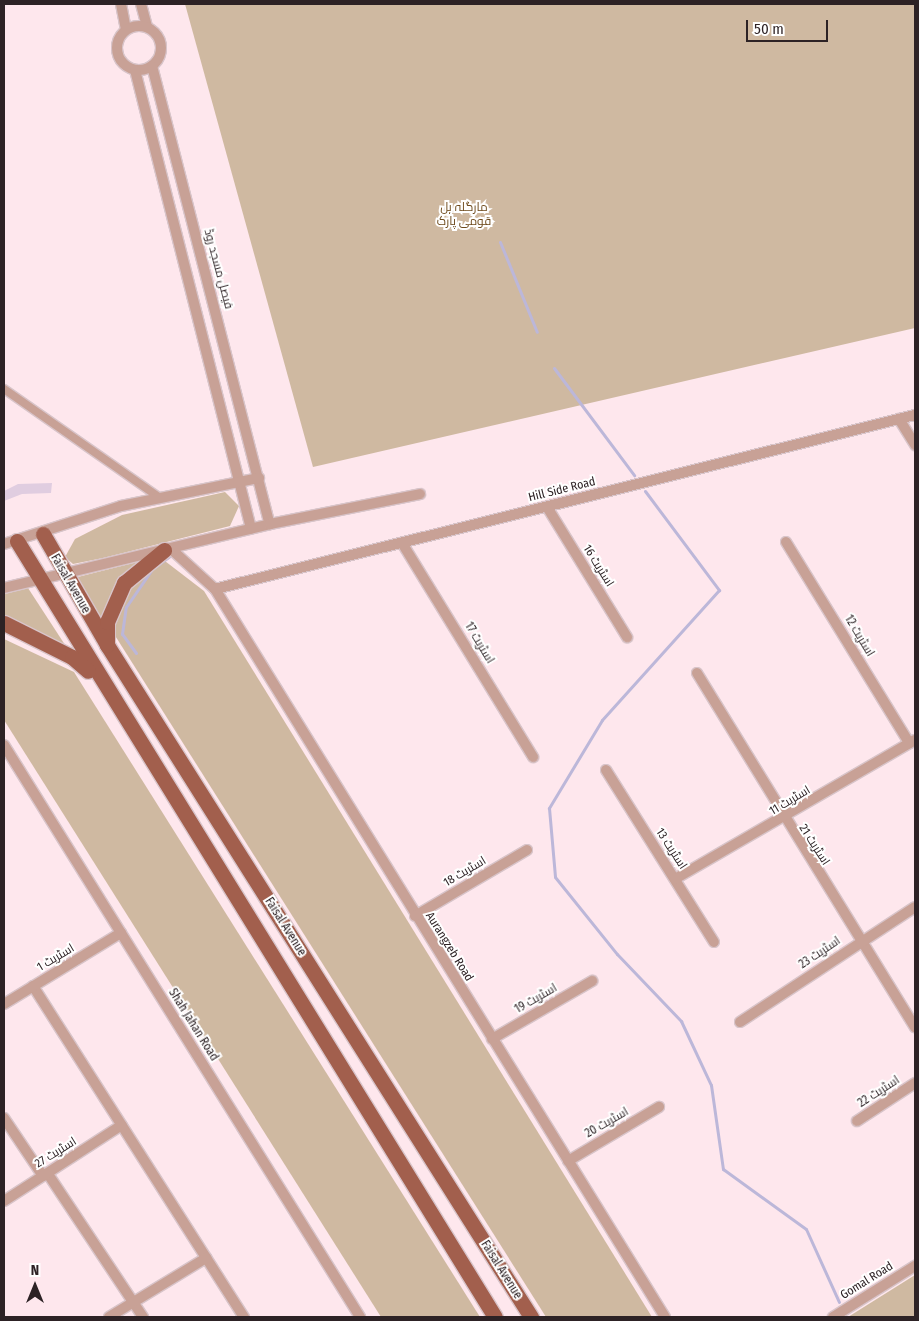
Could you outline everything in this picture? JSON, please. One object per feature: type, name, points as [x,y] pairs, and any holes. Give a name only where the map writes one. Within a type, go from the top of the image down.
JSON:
[{"type":"main road","name":"Faisal Avenue","points":[[43,534],[63,574],[107,645],[531,1317]]},
{"type":"main road","name":"Faisal Avenue","points":[[10,543],[37,581],[495,1317]]},
{"type":"main road","points":[[107,645],[108,622],[124,583],[167,550]]},
{"type":"main road","points":[[4,622],[72,657],[100,682]]},
{"type":"street","points":[[121,4],[126,29],[117,42],[118,56],[135,70],[251,529]]},
{"type":"street","points":[[135,70],[152,66],[162,48],[158,35],[147,26],[141,4]]},
{"type":"street","points":[[126,29],[147,26]]},
{"type":"street","name":"فیصل مسجد روڈ","points":[[152,66],[270,524]]},
{"type":"street","points":[[4,389],[160,498]]},
{"type":"street","name":"Hill Side Road","points":[[215,589],[915,415]]},
{"type":"street","points":[[899,420],[915,445]]},
{"type":"street","points":[[10,543],[43,534],[72,521],[160,498],[258,478]]},
{"type":"street","points":[[4,588],[270,524],[420,494]]},
{"type":"street","name":"اسٹریٹ 16","points":[[547,507],[627,638]]},
{"type":"street","name":"اسٹریٹ 12","points":[[786,542],[912,741]]},
{"type":"street","name":"اسٹریٹ 17","points":[[402,543],[533,757]]},
{"type":"street","name":"Aurangzeb Road","points":[[167,550],[215,589],[415,916],[665,1317]]},
{"type":"street","name":"اسٹریٹ 21","points":[[697,673],[784,820],[915,1027]]},
{"type":"street","name":"اسٹریٹ 11","points":[[676,879],[784,820],[912,741]]},
{"type":"street","name":"Shah Jahan Road","points":[[4,745],[360,1317]]},
{"type":"street","name":"اسٹریٹ 13","points":[[606,770],[714,942]]},
{"type":"street","name":"اسٹریٹ 18","points":[[415,916],[527,850]]},
{"type":"street","name":"اسٹریٹ 23","points":[[740,1022],[915,907]]},
{"type":"street","name":"اسٹریٹ 1","points":[[4,1004],[121,933]]},
{"type":"street","name":"اسٹریٹ 19","points":[[492,1039],[592,982]]},
{"type":"street","points":[[34,986],[244,1317]]},
{"type":"street","name":"اسٹریٹ 22","points":[[857,1121],[915,1083]]},
{"type":"street","name":"اسٹریٹ 20","points":[[568,1161],[659,1107]]},
{"type":"street","points":[[4,1118],[46,1175],[143,1317]]},
{"type":"street","name":"اسٹریٹ 27","points":[[4,1201],[122,1125]]},
{"type":"street","points":[[109,1317],[206,1258]]},
{"type":"street","name":"Gomal Road","points":[[833,1317],[915,1266]]},
{"type":"green space","name":"مارگلہ ہل قومی پارک","points":[[185,4],[915,4],[915,328],[313,467]]},
{"type":"green space","points":[[225,492],[239,506],[230,526],[73,564],[65,557],[75,539],[122,515]]},
{"type":"green space","points":[[161,558],[204,591],[652,1317],[546,1317],[114,634],[120,603],[133,582]]},
{"type":"green space","points":[[137,562],[113,589],[102,620],[74,578]]},
{"type":"green space","points":[[28,588],[69,651],[4,617],[4,594]]},
{"type":"green space","points":[[4,639],[74,672],[480,1317],[381,1317],[4,720]]},
{"type":"green space","points":[[915,1275],[915,1317],[848,1317]]},
{"type":"building","points":[[52,483],[51,493],[22,494],[4,501],[4,491],[18,484]]},
{"type":"waterway","points":[[500,242],[537,332]]},
{"type":"waterway","points":[[554,368],[634,475]]},
{"type":"waterway","points":[[645,491],[719,590],[602,720],[549,808],[555,877],[617,954],[681,1021],[711,1085],[723,1169],[806,1229],[839,1302]]},
{"type":"waterway","points":[[136,653],[122,634],[126,607],[152,569],[170,556]]}]
